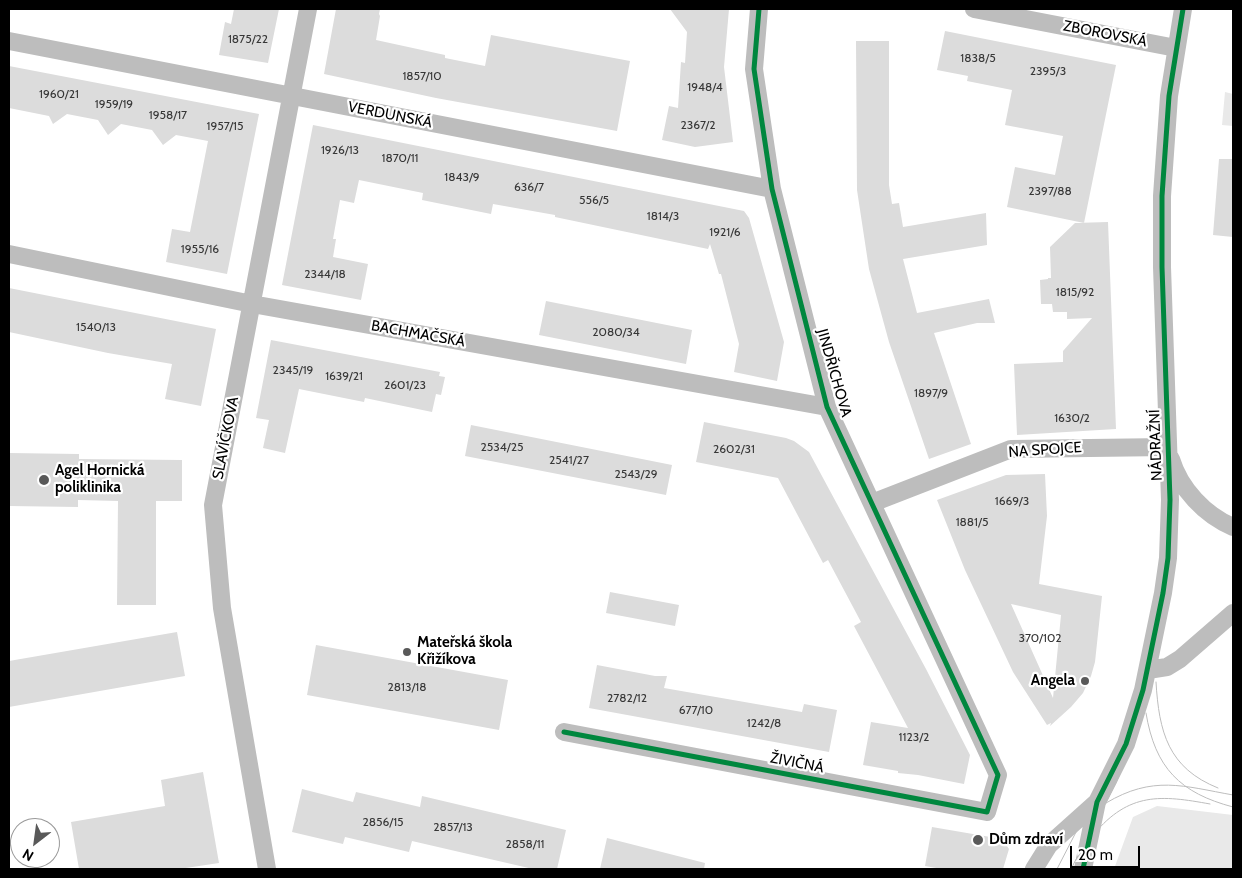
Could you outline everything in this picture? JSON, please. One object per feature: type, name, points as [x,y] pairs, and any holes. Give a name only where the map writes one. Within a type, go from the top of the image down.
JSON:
[{"type":"street","name":"SLAVÍČKOVA","points":[[267,869],[222,608],[213,505],[308,9]]},
{"type":"street","name":"JINDŘICHOVA","points":[[759,9],[754,69],[772,189],[827,408],[998,775]]},
{"type":"street","name":"ZBOROVSKÁ","points":[[974,9],[1176,48]]},
{"type":"street","name":"NÁDRAŽNÍ","points":[[1083,869],[1097,802],[1131,729],[1148,670],[1168,558],[1170,500],[1162,267],[1162,196],[1169,96],[1183,9]]},
{"type":"street","name":"VERDUNSKÁ","points":[[9,41],[772,189]]},
{"type":"street","name":"BACHMAČSKÁ","points":[[9,254],[252,304],[827,408]]},
{"type":"street","name":"NA SPOJCE","points":[[872,503],[1011,449],[1168,447]]},
{"type":"street","points":[[1168,447],[1176,470],[1189,493],[1215,517],[1233,527]]},
{"type":"street","points":[[1148,670],[1168,667],[1180,659],[1233,613]]},
{"type":"street","name":"ŽIVIČNÁ","points":[[564,732],[987,812],[998,775]]},
{"type":"street","name":"NÁDRAŽNÍ","points":[[1034,869],[1049,845],[1097,802]]},
{"type":"shaded area","points":[[1225,92],[1233,94],[1233,126],[1222,125]]},
{"type":"shaded area","points":[[1157,806],[1233,815],[1233,869],[1114,869],[1133,817]]},
{"type":"building","points":[[234,9],[279,9],[268,63],[219,55],[225,22],[231,24]]},
{"type":"building","points":[[336,9],[380,9],[376,40],[485,66],[491,35],[630,61],[617,131],[436,98],[324,74]]},
{"type":"building","points":[[670,9],[729,9],[724,67],[733,142],[695,147],[662,140],[669,106],[678,108],[681,62],[685,63],[687,32]]},
{"type":"building","points":[[945,31],[1116,65],[1084,223],[1007,207],[1015,167],[1055,175],[1063,136],[1005,125],[1012,90],[967,81],[968,76],[937,70]]},
{"type":"building","points":[[856,41],[889,41],[889,185],[892,204],[899,203],[903,227],[986,213],[987,245],[903,259],[917,313],[989,299],[995,323],[977,323],[934,333],[971,444],[929,459],[889,342],[869,269],[857,190]]},
{"type":"building","points":[[9,66],[259,114],[227,274],[166,262],[172,229],[190,232],[208,141],[176,135],[163,145],[152,130],[121,124],[108,135],[98,120],[67,114],[53,124],[49,116],[9,108]]},
{"type":"building","points":[[313,125],[744,211],[749,218],[784,342],[777,381],[734,372],[739,344],[721,274],[719,274],[710,244],[708,249],[555,217],[555,215],[493,204],[491,214],[422,200],[423,193],[359,180],[354,203],[340,200],[333,239],[336,239],[333,257],[368,264],[361,300],[282,285]]},
{"type":"building","points":[[1219,159],[1233,159],[1233,237],[1213,235]]},
{"type":"building","points":[[1108,222],[1116,429],[1017,435],[1014,364],[1063,362],[1063,351],[1092,318],[1067,319],[1067,312],[1053,312],[1052,304],[1041,304],[1040,280],[1051,278],[1050,247],[1075,223]]},
{"type":"building","points":[[9,288],[216,329],[201,406],[165,399],[172,364],[108,353],[9,332]]},
{"type":"building","points":[[546,301],[692,330],[686,364],[539,335]]},
{"type":"building","points":[[271,340],[440,372],[439,376],[445,377],[441,395],[436,394],[432,412],[365,398],[364,402],[299,389],[285,453],[263,448],[269,420],[256,418]]},
{"type":"building","points":[[704,422],[786,438],[794,441],[809,452],[970,755],[964,784],[863,765],[871,722],[908,728],[854,626],[861,622],[828,560],[823,563],[778,478],[696,462]]},
{"type":"building","points":[[471,425],[672,465],[666,495],[465,456]]},
{"type":"building","points":[[9,453],[79,454],[79,459],[182,460],[182,501],[156,501],[156,605],[117,605],[118,501],[78,500],[78,507],[9,506]]},
{"type":"building","points":[[1045,474],[1047,516],[1039,584],[1102,596],[1095,662],[1091,676],[1083,693],[1050,726],[1051,723],[1047,725],[1013,672],[965,570],[937,500],[1006,475]],"holes":[[[1011,604],[1061,615],[1053,698]]]},
{"type":"building","points":[[610,592],[679,605],[675,626],[606,613]]},
{"type":"building","points":[[177,632],[185,676],[9,707],[9,661]]},
{"type":"building","points":[[316,645],[508,680],[499,730],[307,695]]},
{"type":"building","points":[[597,665],[655,676],[667,676],[664,688],[802,712],[804,704],[837,710],[829,752],[589,708]]},
{"type":"building","points":[[203,772],[219,863],[179,869],[79,869],[71,822],[165,806],[161,780]]},
{"type":"building","points":[[302,789],[353,802],[356,792],[420,807],[422,796],[566,830],[557,869],[533,869],[412,841],[409,852],[345,837],[343,844],[292,832]]},
{"type":"building","points":[[932,827],[1002,839],[1009,849],[1003,869],[942,869],[925,866]]},
{"type":"building","points":[[607,838],[705,863],[704,869],[600,869]]},
{"type":"tram line","points":[[1057,869],[1108,770],[1126,727],[1132,709],[1146,646],[1162,557],[1164,519],[1157,304],[1157,196],[1164,95],[1178,9]]},
{"type":"tram line","points":[[1071,869],[1116,783],[1138,731],[1150,691],[1175,559],[1177,501],[1167,267],[1167,196],[1174,96],[1188,9]]},
{"type":"tram line","points":[[1156,682],[1160,717],[1169,746],[1177,759],[1188,770],[1201,780],[1218,788]]},
{"type":"tram line","points":[[1146,713],[1156,749],[1173,775],[1198,794],[1233,807]]},
{"type":"tram line","points":[[1106,803],[1123,794],[1139,789],[1168,785],[1233,795]]},
{"type":"tram line","points":[[1094,834],[1120,810],[1147,800],[1161,798],[1210,804]]},
{"type":"cycle path","points":[[564,732],[987,812],[998,775],[827,407],[772,189],[754,69],[759,9]]},
{"type":"cycle path","points":[[1083,869],[1097,802],[1126,744],[1143,690],[1163,593],[1168,558],[1170,500],[1162,267],[1162,196],[1169,96],[1183,9]]},
{"type":"place","name":"Agel Hornická poliklinika","points":[[44,480]]},
{"type":"place","name":"Mateřská škola Křižíkova","points":[[407,652]]},
{"type":"place","name":"Angela","points":[[1085,681]]},
{"type":"place","name":"Dům zdraví","points":[[978,840]]}]
